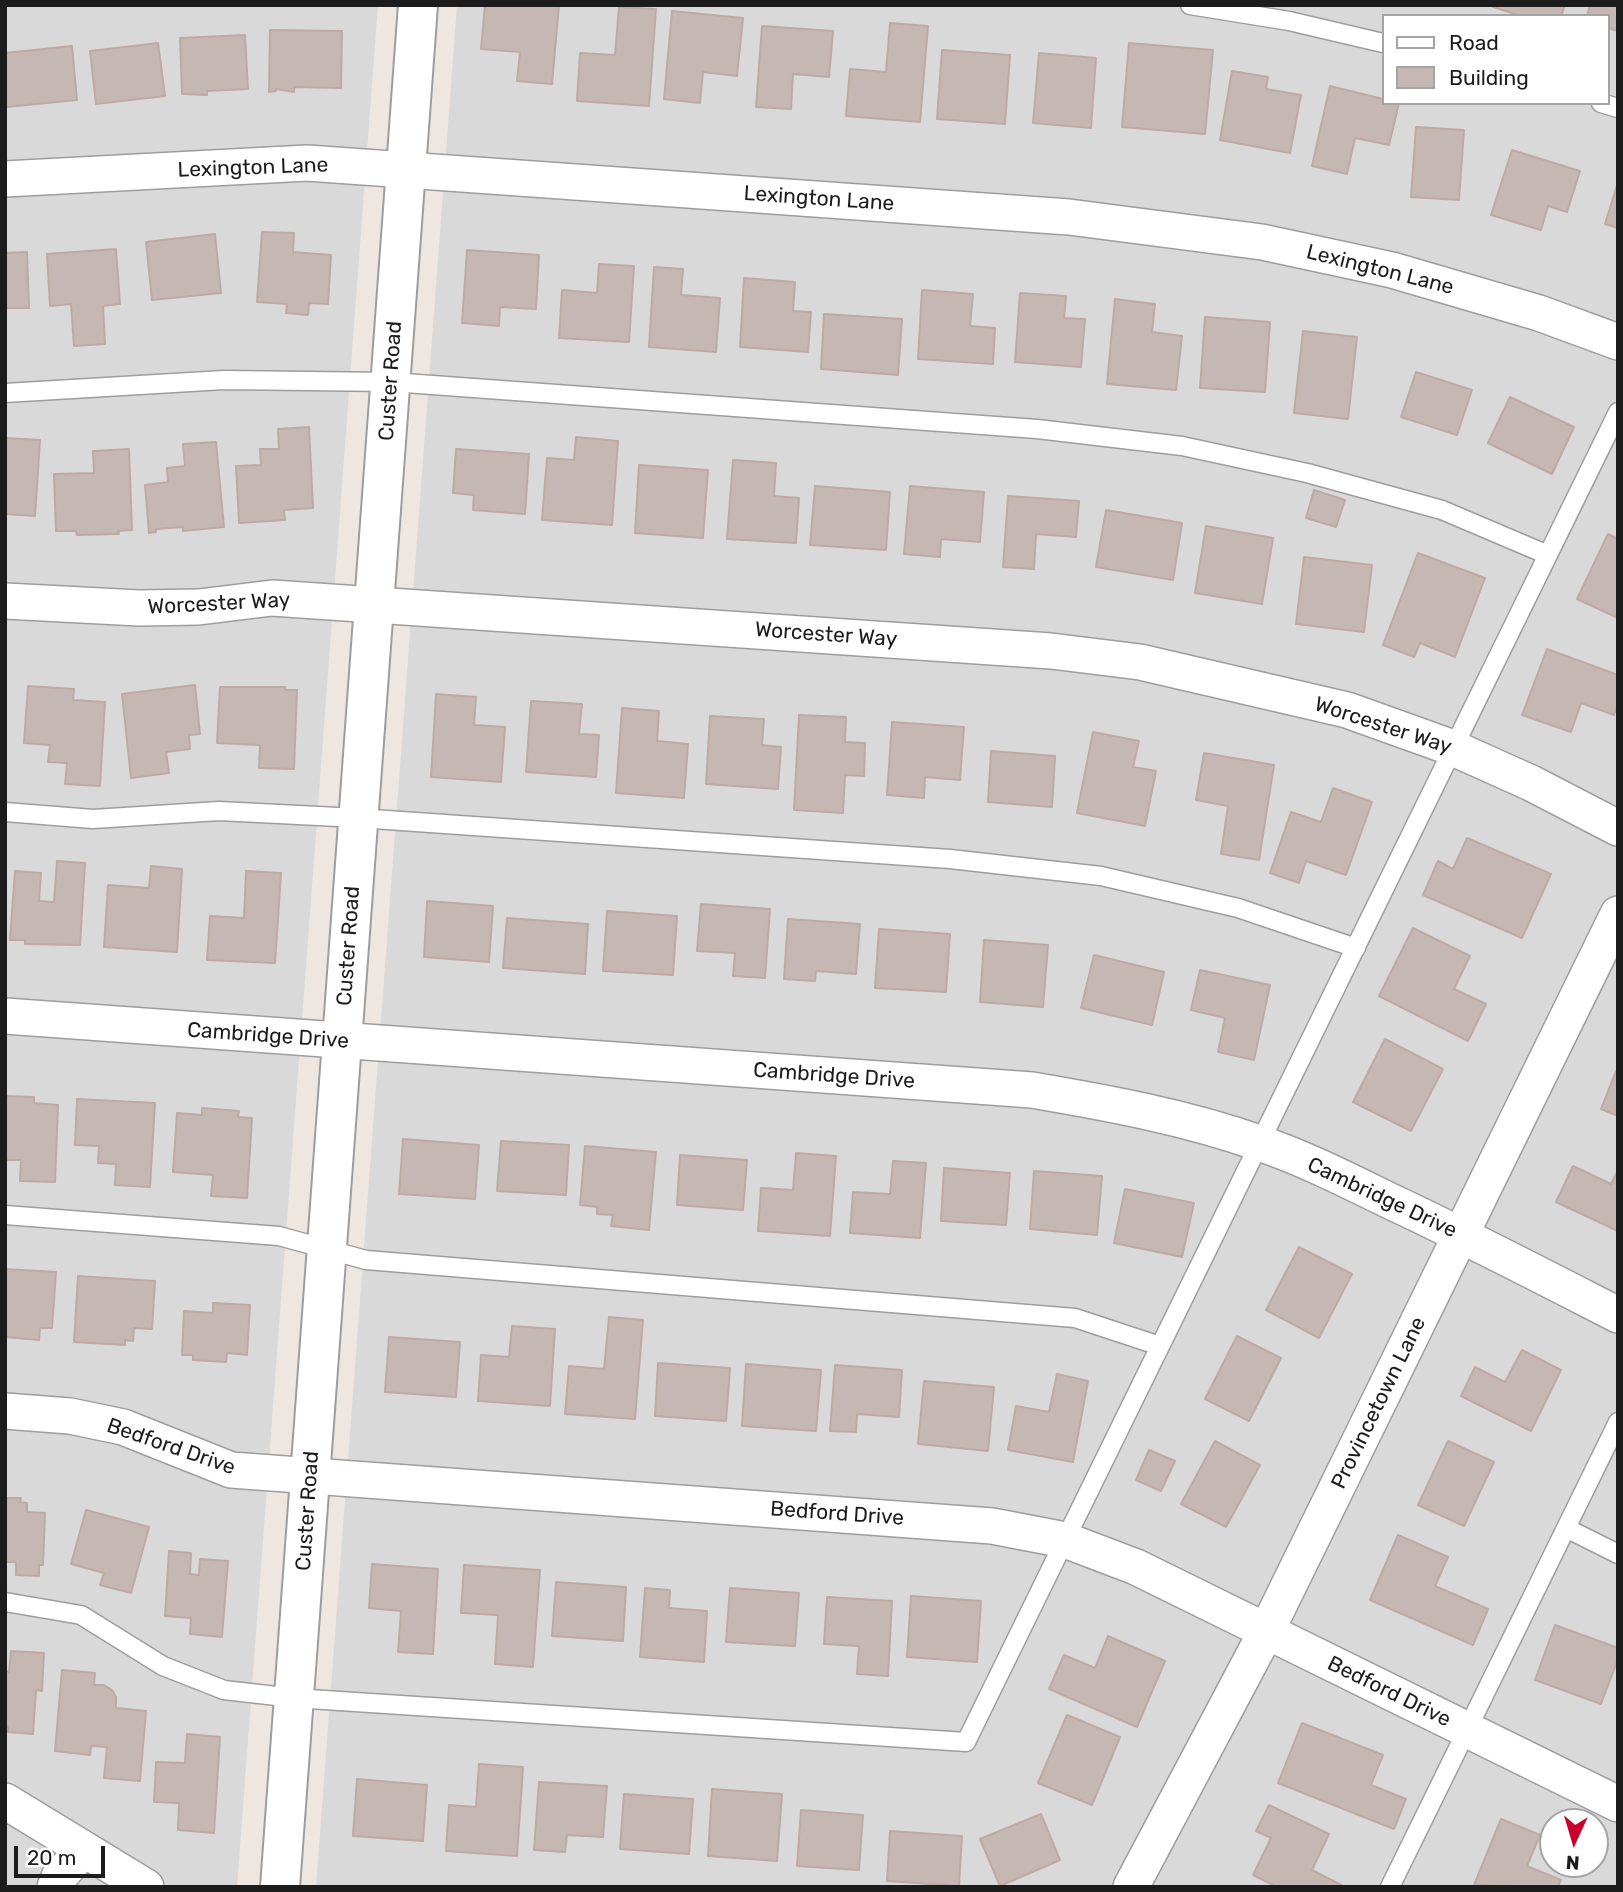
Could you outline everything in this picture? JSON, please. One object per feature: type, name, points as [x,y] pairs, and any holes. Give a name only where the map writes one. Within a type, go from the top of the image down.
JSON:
[{"type":"street","name":"Custer Road","points":[[280,1887],[418,5]]},
{"type":"street","name":"Lexington Lane","points":[[5,179],[307,163],[1069,217],[1262,242],[1392,271],[1539,313],[1618,342]]},
{"type":"street","name":"Worcester Way","points":[[5,601],[139,608],[200,607],[272,598],[1037,650],[1127,661],[1347,710],[1453,748],[1531,783],[1618,828]]},
{"type":"street","name":"Provincetown Lane","points":[[1131,1887],[1266,1632],[1618,914]]},
{"type":"street","name":"Cambridge Drive","points":[[5,1016],[1032,1090],[1105,1103],[1196,1124],[1260,1143],[1313,1164],[1618,1315]]},
{"type":"street","name":"Bedford Drive","points":[[5,1411],[70,1416],[123,1427],[231,1470],[992,1526],[1065,1540],[1136,1567],[1618,1804]]},
{"type":"street","points":[[5,1801],[146,1887]]},
{"type":"street","points":[[55,1887],[59,1877],[83,1850]]},
{"type":"lane","points":[[1190,5],[1289,21],[1382,43]]},
{"type":"lane","points":[[5,393],[224,380],[391,382],[1037,429],[1182,446],[1307,473],[1442,510],[1548,555]]},
{"type":"lane","points":[[5,1602],[81,1615],[163,1666],[224,1690],[294,1698],[966,1742],[1618,412]]},
{"type":"lane","points":[[5,812],[93,819],[219,811],[358,818],[950,859],[1101,877],[1238,908],[1356,948]]},
{"type":"lane","points":[[5,1215],[279,1236],[366,1259],[1075,1318],[1160,1346]]},
{"type":"lane","points":[[1390,1887],[1618,1422]]},
{"type":"lane","points":[[1566,1528],[1618,1554]]},
{"type":"shaded area","points":[[5,5],[378,5],[237,1887],[5,1887]]},
{"type":"shaded area","points":[[457,5],[1618,5],[1618,1887],[316,1887]]},
{"type":"building","points":[[485,5],[559,5],[552,84],[517,81],[520,52],[481,49]]},
{"type":"building","points":[[1565,5],[1562,14],[1516,14],[1493,7]]},
{"type":"building","points":[[1590,5],[1618,5],[1618,31],[1609,29],[1609,14],[1588,14]]},
{"type":"building","points":[[619,7],[656,9],[649,106],[577,101],[580,53],[615,55]]},
{"type":"building","points":[[672,11],[743,18],[737,76],[703,72],[700,103],[664,99]]},
{"type":"building","points":[[890,23],[928,26],[920,122],[846,116],[850,69],[886,72]]},
{"type":"building","points":[[762,26],[833,31],[829,77],[793,74],[791,109],[756,107]]},
{"type":"building","points":[[270,30],[342,31],[341,88],[294,87],[294,92],[276,89],[269,92]]},
{"type":"building","points":[[245,35],[248,89],[207,91],[207,95],[182,94],[180,38]]},
{"type":"building","points":[[158,43],[165,96],[96,104],[90,51]]},
{"type":"building","points":[[1129,43],[1213,50],[1205,134],[1122,127]]},
{"type":"building","points":[[72,46],[77,100],[6,107],[5,53]]},
{"type":"building","points":[[942,50],[1010,55],[1005,124],[937,119]]},
{"type":"building","points":[[1039,53],[1096,58],[1091,128],[1033,123]]},
{"type":"building","points":[[1232,71],[1268,77],[1266,89],[1301,95],[1290,153],[1220,140]]},
{"type":"building","points":[[1330,86],[1382,99],[1382,105],[1399,105],[1389,145],[1355,138],[1347,174],[1312,166]]},
{"type":"building","points":[[1416,127],[1464,130],[1459,200],[1411,197]]},
{"type":"building","points":[[1512,150],[1580,171],[1567,212],[1548,206],[1541,230],[1491,215]]},
{"type":"building","points":[[1618,182],[1618,228],[1605,224]]},
{"type":"building","points":[[262,232],[294,233],[293,252],[331,255],[328,304],[309,303],[308,315],[286,313],[287,304],[257,302]]},
{"type":"building","points":[[215,234],[221,293],[152,300],[146,242]]},
{"type":"building","points":[[116,249],[120,304],[103,306],[105,344],[74,346],[71,304],[50,306],[47,254]]},
{"type":"building","points":[[467,250],[539,255],[536,309],[500,307],[499,326],[462,323]]},
{"type":"building","points":[[27,252],[29,308],[5,308],[5,253]]},
{"type":"building","points":[[599,264],[634,266],[629,342],[559,338],[562,290],[597,293]]},
{"type":"building","points":[[654,267],[683,269],[681,295],[720,298],[716,352],[649,347]]},
{"type":"building","points":[[744,278],[795,282],[793,311],[811,312],[808,352],[740,347]]},
{"type":"building","points":[[922,290],[973,294],[970,326],[995,328],[993,364],[918,359]]},
{"type":"building","points":[[1020,293],[1066,296],[1064,318],[1085,319],[1081,367],[1015,362]]},
{"type":"building","points":[[1115,299],[1155,304],[1152,332],[1182,336],[1176,390],[1107,384]]},
{"type":"building","points":[[824,314],[902,319],[898,375],[821,369]]},
{"type":"building","points":[[1205,317],[1270,322],[1265,392],[1200,388]]},
{"type":"building","points":[[1303,331],[1357,337],[1348,419],[1294,413]]},
{"type":"building","points":[[1416,372],[1472,390],[1457,435],[1401,417]]},
{"type":"building","points":[[1510,397],[1574,427],[1552,474],[1488,443]]},
{"type":"building","points":[[309,427],[313,508],[284,510],[285,520],[239,523],[236,466],[261,465],[260,449],[279,449],[278,429]]},
{"type":"building","points":[[576,437],[618,441],[612,525],[542,520],[547,458],[574,460]]},
{"type":"building","points":[[5,438],[40,440],[35,516],[5,514]]},
{"type":"building","points":[[216,442],[224,527],[183,531],[183,527],[156,529],[156,532],[149,533],[145,485],[168,482],[167,468],[185,466],[183,444]]},
{"type":"building","points":[[129,449],[132,530],[118,531],[119,534],[77,535],[76,531],[56,531],[54,474],[94,473],[93,451]]},
{"type":"building","points":[[456,449],[529,454],[525,514],[473,510],[474,495],[453,493]]},
{"type":"building","points":[[733,460],[776,463],[774,496],[799,498],[796,543],[727,539]]},
{"type":"building","points":[[639,465],[708,470],[703,538],[635,533]]},
{"type":"building","points":[[815,486],[890,492],[886,550],[810,545]]},
{"type":"building","points":[[910,486],[984,492],[980,542],[941,539],[940,557],[904,554]]},
{"type":"building","points":[[1314,490],[1345,500],[1336,527],[1306,518]]},
{"type":"building","points":[[1008,496],[1079,501],[1076,537],[1036,534],[1034,569],[1003,567]]},
{"type":"building","points":[[1106,510],[1182,523],[1173,580],[1096,567]]},
{"type":"building","points":[[1206,526],[1273,538],[1262,604],[1195,593]]},
{"type":"building","points":[[1608,534],[1618,539],[1618,618],[1577,599]]},
{"type":"building","points":[[1418,553],[1485,578],[1455,657],[1420,643],[1414,657],[1383,645]]},
{"type":"building","points":[[1304,557],[1372,565],[1364,632],[1296,624]]},
{"type":"building","points":[[1547,649],[1618,675],[1618,704],[1614,715],[1581,703],[1571,732],[1522,715]]},
{"type":"building","points":[[195,685],[200,734],[189,735],[190,749],[166,752],[169,773],[131,778],[122,694]]},
{"type":"building","points":[[28,686],[74,689],[73,700],[105,702],[100,786],[65,784],[67,763],[48,762],[50,745],[24,743]]},
{"type":"building","points":[[220,687],[285,687],[285,690],[297,690],[294,769],[259,768],[260,745],[217,743]]},
{"type":"building","points":[[436,694],[476,697],[474,725],[505,727],[501,782],[431,777]]},
{"type":"building","points":[[531,701],[582,704],[579,734],[599,735],[596,777],[526,772]]},
{"type":"building","points":[[622,708],[659,711],[657,741],[688,744],[684,798],[616,793]]},
{"type":"building","points":[[799,715],[846,717],[845,742],[865,743],[864,776],[845,775],[843,813],[794,810]]},
{"type":"building","points":[[710,716],[764,719],[762,745],[781,747],[778,789],[706,784]]},
{"type":"building","points":[[892,722],[964,727],[960,780],[925,777],[924,798],[887,795]]},
{"type":"building","points":[[1093,732],[1139,741],[1133,767],[1156,771],[1145,826],[1077,813]]},
{"type":"building","points":[[991,751],[1055,756],[1052,807],[988,802]]},
{"type":"building","points":[[1204,753],[1274,765],[1259,860],[1221,854],[1228,806],[1196,800]]},
{"type":"building","points":[[1333,788],[1372,802],[1346,875],[1306,861],[1299,883],[1270,873],[1291,812],[1321,822]]},
{"type":"building","points":[[1467,838],[1551,874],[1522,938],[1423,895],[1438,861],[1453,869]]},
{"type":"building","points":[[57,861],[85,863],[80,945],[25,944],[25,940],[10,940],[15,871],[41,873],[39,901],[54,902]]},
{"type":"building","points":[[151,866],[182,869],[177,952],[104,947],[108,885],[149,888]]},
{"type":"building","points":[[246,871],[281,873],[275,963],[207,960],[210,916],[244,918]]},
{"type":"building","points":[[427,901],[493,906],[489,962],[424,957]]},
{"type":"building","points":[[701,904],[770,909],[765,978],[733,976],[735,953],[697,951]]},
{"type":"building","points":[[607,911],[677,916],[673,975],[603,971]]},
{"type":"building","points":[[507,918],[588,924],[585,974],[503,968]]},
{"type":"building","points":[[788,919],[860,924],[856,974],[816,971],[815,981],[784,979]]},
{"type":"building","points":[[1413,928],[1470,956],[1454,989],[1486,1004],[1468,1041],[1379,996]]},
{"type":"building","points":[[879,929],[950,934],[946,992],[875,988]]},
{"type":"building","points":[[984,940],[1048,945],[1043,1007],[980,1002]]},
{"type":"building","points":[[1094,955],[1164,972],[1152,1025],[1081,1008]]},
{"type":"building","points":[[1200,970],[1270,985],[1254,1060],[1218,1052],[1225,1018],[1191,1010]]},
{"type":"building","points":[[1385,1039],[1443,1069],[1411,1131],[1353,1102]]},
{"type":"building","points":[[1616,1071],[1618,1072],[1618,1116],[1601,1109]]},
{"type":"building","points":[[5,1096],[34,1097],[34,1103],[58,1105],[55,1182],[20,1181],[21,1160],[5,1160]]},
{"type":"building","points":[[77,1099],[155,1103],[150,1187],[115,1185],[116,1164],[98,1163],[99,1146],[75,1145]]},
{"type":"building","points":[[202,1108],[239,1111],[238,1117],[252,1118],[247,1198],[211,1196],[213,1175],[173,1172],[177,1113],[202,1115]]},
{"type":"building","points":[[403,1139],[479,1145],[475,1199],[399,1194]]},
{"type":"building","points":[[501,1141],[569,1145],[566,1195],[497,1191]]},
{"type":"building","points":[[585,1146],[656,1152],[649,1230],[611,1226],[613,1215],[597,1214],[597,1207],[580,1205]]},
{"type":"building","points":[[796,1153],[836,1156],[830,1236],[758,1231],[761,1188],[793,1190]]},
{"type":"building","points":[[680,1155],[747,1160],[743,1210],[677,1205]]},
{"type":"building","points":[[893,1161],[926,1163],[920,1238],[850,1233],[853,1192],[890,1194]]},
{"type":"building","points":[[1573,1166],[1611,1184],[1618,1170],[1618,1231],[1556,1202]]},
{"type":"building","points":[[944,1168],[1010,1173],[1006,1225],[941,1221]]},
{"type":"building","points":[[1034,1171],[1102,1176],[1097,1235],[1030,1229]]},
{"type":"building","points":[[1125,1189],[1194,1203],[1182,1257],[1114,1243]]},
{"type":"building","points":[[1299,1247],[1352,1274],[1319,1338],[1266,1310]]},
{"type":"building","points":[[5,1269],[56,1272],[52,1328],[40,1328],[39,1340],[5,1337]]},
{"type":"building","points":[[78,1276],[155,1281],[152,1329],[134,1328],[133,1341],[125,1340],[125,1345],[74,1342]]},
{"type":"building","points":[[213,1303],[250,1305],[247,1355],[227,1353],[226,1362],[193,1360],[193,1355],[182,1355],[184,1311],[213,1313]]},
{"type":"building","points":[[609,1317],[643,1320],[635,1419],[565,1414],[569,1366],[604,1369]]},
{"type":"building","points":[[512,1326],[555,1329],[550,1406],[478,1401],[481,1355],[509,1357]]},
{"type":"building","points":[[1237,1336],[1281,1358],[1249,1421],[1205,1399]]},
{"type":"building","points":[[389,1337],[460,1342],[456,1397],[385,1392]]},
{"type":"building","points":[[1522,1350],[1561,1370],[1531,1431],[1461,1396],[1475,1367],[1505,1382]]},
{"type":"building","points":[[658,1363],[730,1368],[726,1421],[655,1416]]},
{"type":"building","points":[[746,1364],[821,1370],[816,1431],[742,1426]]},
{"type":"building","points":[[835,1365],[902,1370],[899,1417],[857,1414],[856,1432],[830,1431]]},
{"type":"building","points":[[1057,1374],[1088,1381],[1073,1462],[1008,1450],[1016,1406],[1049,1412]]},
{"type":"building","points":[[924,1381],[994,1387],[988,1451],[918,1444]]},
{"type":"building","points":[[1215,1441],[1260,1465],[1226,1527],[1181,1504]]},
{"type":"building","points":[[1448,1441],[1494,1462],[1464,1526],[1418,1505]]},
{"type":"building","points":[[1149,1450],[1175,1461],[1161,1491],[1136,1480]]},
{"type":"building","points":[[5,1498],[21,1498],[20,1502],[27,1503],[27,1512],[45,1513],[43,1565],[39,1565],[39,1576],[16,1575],[16,1562],[5,1562]]},
{"type":"building","points":[[86,1510],[149,1527],[131,1593],[100,1585],[104,1573],[71,1564]]},
{"type":"building","points":[[1398,1535],[1448,1557],[1435,1586],[1488,1609],[1473,1645],[1370,1600]]},
{"type":"building","points":[[169,1551],[191,1553],[190,1574],[199,1575],[200,1559],[228,1561],[222,1637],[190,1634],[191,1618],[165,1616]]},
{"type":"building","points":[[372,1564],[438,1569],[433,1654],[398,1652],[401,1611],[369,1608]]},
{"type":"building","points":[[464,1565],[540,1570],[533,1667],[495,1664],[498,1615],[461,1613]]},
{"type":"building","points":[[556,1582],[626,1587],[623,1641],[552,1636]]},
{"type":"building","points":[[645,1588],[670,1590],[669,1608],[707,1611],[704,1662],[640,1657]]},
{"type":"building","points":[[730,1588],[799,1593],[795,1646],[726,1642]]},
{"type":"building","points":[[911,1596],[981,1601],[977,1662],[907,1657]]},
{"type":"building","points":[[827,1597],[892,1601],[888,1676],[857,1674],[859,1646],[824,1644]]},
{"type":"building","points":[[1555,1625],[1618,1648],[1618,1659],[1601,1704],[1535,1680]]},
{"type":"building","points":[[1108,1636],[1165,1661],[1137,1727],[1049,1689],[1064,1655],[1095,1668]]},
{"type":"building","points":[[11,1651],[44,1653],[42,1691],[36,1690],[33,1734],[8,1732],[8,1727],[5,1727],[5,1671],[9,1672]]},
{"type":"building","points":[[62,1670],[95,1673],[94,1685],[104,1685],[112,1690],[116,1697],[116,1708],[146,1711],[140,1781],[104,1778],[107,1747],[91,1746],[90,1755],[55,1751]]},
{"type":"building","points":[[1067,1715],[1120,1737],[1092,1805],[1038,1783]]},
{"type":"building","points":[[1302,1723],[1383,1755],[1371,1785],[1406,1799],[1394,1829],[1278,1783]]},
{"type":"building","points":[[187,1734],[220,1737],[214,1833],[178,1830],[179,1803],[154,1802],[156,1762],[185,1763]]},
{"type":"building","points":[[479,1764],[523,1767],[517,1856],[446,1851],[449,1805],[476,1807]]},
{"type":"building","points":[[357,1779],[427,1785],[423,1841],[353,1836]]},
{"type":"building","points":[[539,1782],[607,1786],[603,1837],[567,1835],[565,1852],[534,1850]]},
{"type":"building","points":[[712,1789],[782,1794],[777,1861],[708,1856]]},
{"type":"building","points":[[624,1794],[693,1799],[689,1854],[620,1849]]},
{"type":"building","points":[[1269,1805],[1329,1834],[1312,1870],[1345,1887],[1277,1887],[1253,1875],[1271,1838],[1256,1831]]},
{"type":"building","points":[[801,1810],[863,1815],[859,1870],[797,1866]]},
{"type":"building","points":[[1041,1814],[1060,1860],[1000,1886],[980,1839]]},
{"type":"building","points":[[1501,1819],[1539,1835],[1527,1866],[1539,1871],[1539,1878],[1561,1880],[1558,1887],[1474,1885]]},
{"type":"building","points":[[890,1831],[962,1836],[959,1886],[887,1881]]}]
